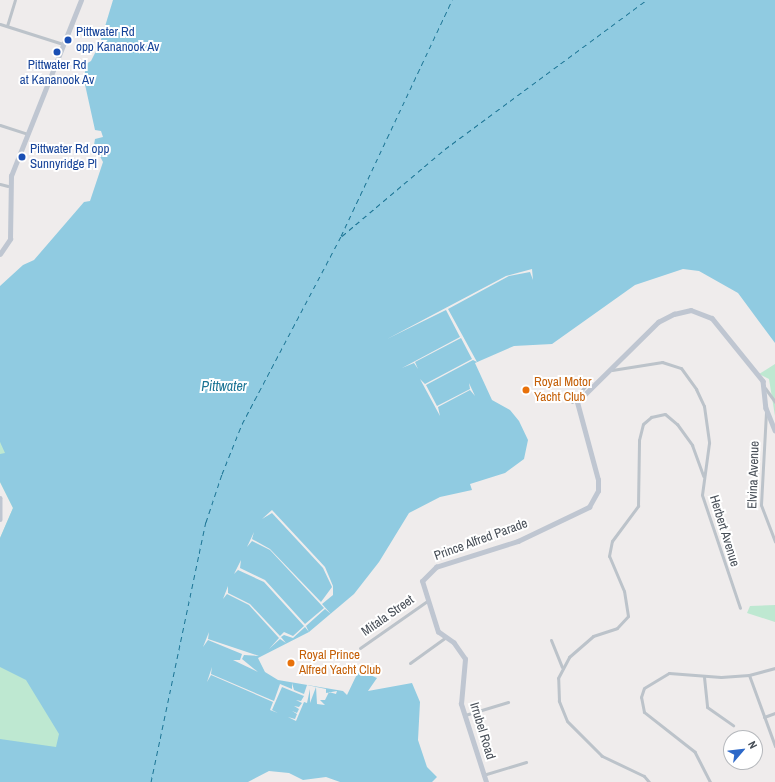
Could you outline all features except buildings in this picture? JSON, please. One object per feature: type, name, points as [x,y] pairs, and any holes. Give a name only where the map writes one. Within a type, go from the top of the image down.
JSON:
[{"type":"street","points":[[7,26],[15,0]]},
{"type":"street","points":[[0,254],[10,239],[8,186],[27,134],[81,0]]},
{"type":"street","points":[[0,24],[63,44]]},
{"type":"street","points":[[0,125],[27,134]]},
{"type":"street","points":[[0,184],[8,186]]},
{"type":"street","name":"Prince Alfred Parade","points":[[422,581],[436,567],[518,541],[589,507],[598,491],[598,480],[577,402],[612,370],[658,322],[691,310],[712,318],[764,388]]},
{"type":"street","name":"Herbert Avenue","points":[[612,370],[662,362],[680,368],[696,389],[707,418],[709,443],[703,476],[702,495],[740,608]]},
{"type":"street","points":[[572,402],[583,386],[589,382]]},
{"type":"street","points":[[764,388],[775,402]]},
{"type":"street","points":[[764,388],[766,408],[775,430]]},
{"type":"street","name":"Elvina Avenue","points":[[766,408],[761,504],[775,541]]},
{"type":"street","points":[[649,782],[644,776],[602,756],[567,721],[559,701],[558,678],[562,667],[594,636],[617,628],[628,616],[624,591],[609,556],[612,541],[638,506],[639,440],[643,424],[651,417],[665,414],[677,424],[692,445],[703,476]]},
{"type":"street","points":[[0,498],[0,519]]},
{"type":"street","name":"Irrubel Road","points":[[422,581],[427,601],[438,632],[446,637],[465,659],[461,704],[486,782]]},
{"type":"street","name":"Mitala Street","points":[[360,648],[427,601]]},
{"type":"street","points":[[410,663],[446,637]]},
{"type":"street","points":[[551,640],[562,667]]},
{"type":"street","points":[[710,782],[702,759],[644,712],[641,697],[651,681],[668,673],[704,677],[749,675],[775,668]]},
{"type":"street","points":[[749,675],[775,746]]},
{"type":"street","points":[[704,677],[707,707],[733,724]]},
{"type":"street","points":[[465,715],[508,702]]},
{"type":"street","points":[[764,717],[775,713]]},
{"type":"street","points":[[483,775],[526,762]]},
{"type":"green space","points":[[775,364],[775,416],[769,379],[759,374]]},
{"type":"green space","points":[[0,442],[6,444],[84,771],[0,760],[0,538],[13,508],[0,482]]},
{"type":"green space","points":[[775,605],[775,622],[747,613],[750,606]]},
{"type":"water","name":"Pittwater","points":[[113,0],[775,0],[775,343],[738,293],[699,271],[683,269],[635,285],[552,344],[514,346],[475,363],[492,400],[510,410],[519,421],[528,440],[524,459],[505,473],[470,484],[472,490],[440,497],[409,513],[379,562],[354,594],[309,632],[258,658],[265,672],[278,680],[343,691],[347,695],[359,670],[377,678],[368,691],[412,683],[420,702],[418,740],[427,767],[437,777],[432,782],[340,782],[326,777],[303,780],[289,773],[269,771],[248,782],[0,782],[0,739],[56,747],[59,734],[26,680],[0,667],[0,538],[13,508],[0,482],[0,454],[5,453],[0,442],[0,286],[23,265],[34,260],[84,202],[90,201],[103,162],[94,145],[95,139],[103,137],[101,131],[95,130],[84,80],[86,64],[91,61],[100,43]]},
{"type":"pier","points":[[532,269],[533,280],[530,272],[509,276],[448,309],[477,362],[473,360],[426,385],[437,406],[470,389],[469,383],[475,396],[470,390],[438,407],[440,416],[420,379],[425,384],[472,359],[461,338],[415,362],[418,369],[414,363],[402,368],[460,337],[446,310],[387,339],[506,276]]},
{"type":"pier","points":[[272,510],[325,567],[333,586],[333,595],[322,604],[331,614],[325,609],[306,626],[309,632],[305,627],[293,638],[284,635],[281,637],[286,643],[280,639],[269,649],[279,638],[249,605],[227,594],[223,599],[228,586],[228,593],[250,604],[280,636],[284,632],[293,636],[304,626],[264,582],[238,570],[234,574],[241,560],[240,568],[265,580],[305,624],[324,608],[270,550],[252,541],[247,547],[254,532],[252,539],[270,549],[321,602],[332,587],[323,568],[272,513],[262,519]]},
{"type":"pier","points":[[209,632],[208,639],[259,656],[244,655],[242,659],[258,672],[233,660],[240,660],[242,654],[208,640],[203,647]]},
{"type":"pier","points":[[212,667],[211,674],[274,701],[280,684],[292,689],[292,683],[294,690],[304,694],[307,685],[326,689],[326,693],[329,692],[325,700],[320,700],[325,705],[317,704],[316,687],[310,703],[310,689],[307,703],[304,702],[296,721],[288,717],[295,719],[297,714],[292,711],[297,713],[299,709],[294,706],[299,707],[302,703],[296,700],[301,701],[304,696],[282,687],[272,710],[278,713],[270,710],[273,702],[211,675],[207,682]]},
{"type":"ferry route","points":[[151,782],[206,522],[222,474],[242,424],[341,236],[452,0]]},
{"type":"ferry route","points":[[342,236],[445,149],[646,0]]},
{"type":"place","name":"Pittwater Rd opp Kananook Av","points":[[68,40]]},
{"type":"place","name":"Pittwater Rd at Kananook Av","points":[[57,52]]},
{"type":"place","name":"Pittwater Rd opp Sunnyridge Pl","points":[[22,157]]},
{"type":"place","name":"Royal Motor Yacht Club","points":[[526,390]]},
{"type":"place","name":"Royal Prince Alfred Yacht Club","points":[[291,663]]}]
